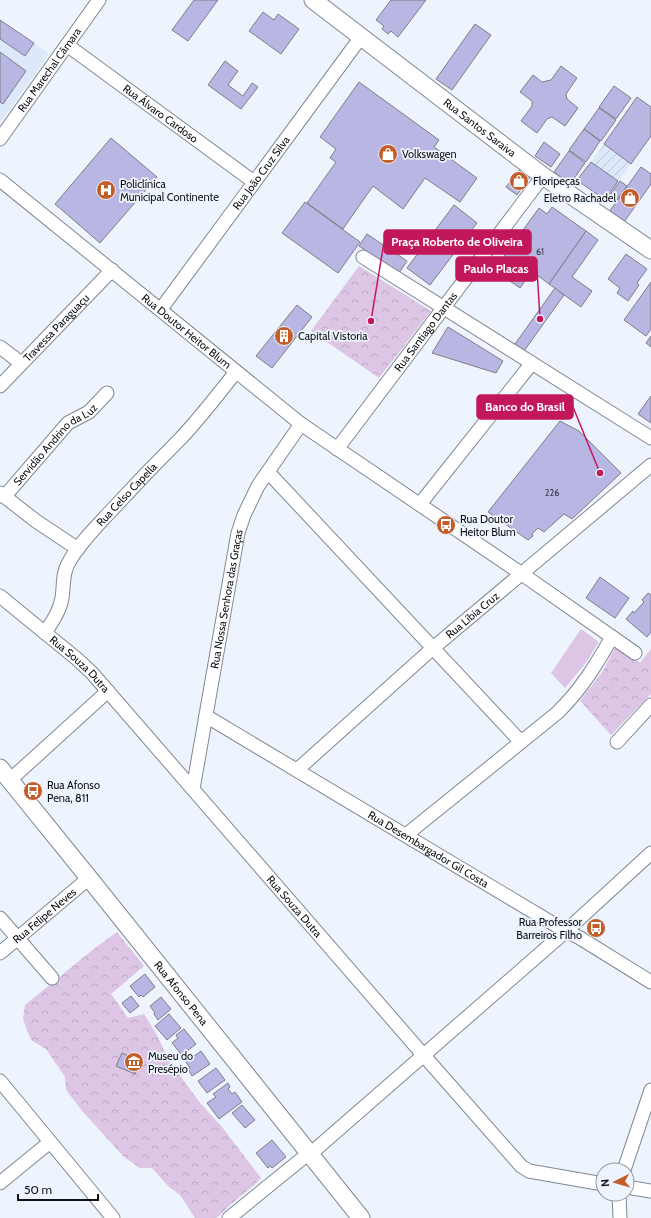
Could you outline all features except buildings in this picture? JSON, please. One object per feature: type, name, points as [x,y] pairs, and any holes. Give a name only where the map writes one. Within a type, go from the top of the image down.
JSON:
[{"type":"main road","name":"Rua Santos Saraiva","points":[[312,0],[543,176],[651,250]]},
{"type":"main road","name":"Rua Afonso Pena","points":[[5,774],[361,1218]]},
{"type":"street","name":"Rua Marechal Câmara","points":[[0,139],[99,0]]},
{"type":"street","name":"Rua João Cruz Silva","points":[[161,309],[361,37]]},
{"type":"street","name":"Rua Álvaro Cardoso","points":[[67,45],[254,182]]},
{"type":"street","name":"Rua Santiago Dantas","points":[[338,449],[543,176]]},
{"type":"street","name":"Rua Doutor Heitor Blum","points":[[0,180],[301,424],[420,504],[635,653]]},
{"type":"street","points":[[363,257],[651,438]]},
{"type":"street","name":"Travessa Paraguaçu","points":[[0,386],[112,270]]},
{"type":"street","points":[[0,347],[21,363]]},
{"type":"street","points":[[420,504],[532,363]]},
{"type":"street","name":"Rua Celso Capella","points":[[45,633],[60,607],[65,570],[78,549],[141,478],[182,436],[236,372]]},
{"type":"street","name":"Servidão Andrino da Luz","points":[[2,495],[68,423],[89,412],[107,393]]},
{"type":"street","name":"Rua Nossa Senhora das Graças","points":[[193,789],[238,533],[244,515],[255,493],[301,424]]},
{"type":"street","name":"Rua Líbia Cruz","points":[[297,770],[432,648],[651,465]]},
{"type":"street","points":[[268,472],[521,742]]},
{"type":"street","points":[[2,495],[36,521],[78,549]]},
{"type":"street","name":"Rua Souza Dutra","points":[[0,596],[77,659],[108,691],[521,1166],[529,1171],[595,1183]]},
{"type":"street","points":[[406,835],[557,713],[572,699],[587,679],[612,637]]},
{"type":"street","points":[[5,774],[108,691]]},
{"type":"street","points":[[617,742],[651,705]]},
{"type":"street","name":"Rua Desembargador Gil Costa","points":[[206,716],[651,982]]},
{"type":"street","points":[[229,1218],[322,1143],[566,931],[651,853]]},
{"type":"street","name":"Rua Felipe Neves","points":[[0,953],[89,878]]},
{"type":"street","points":[[0,918],[52,978]]},
{"type":"street","points":[[0,1081],[113,1218]]},
{"type":"street","points":[[627,1162],[651,1090]]},
{"type":"street","points":[[0,1183],[50,1142]]},
{"type":"street","points":[[635,1189],[651,1190]]},
{"type":"street","points":[[619,1202],[620,1218]]},
{"type":"shaded area","points":[[0,20],[49,54],[0,123]]},
{"type":"shaded area","points":[[604,144],[631,164],[618,181],[591,162]]},
{"type":"green space","points":[[359,266],[431,311],[379,378],[311,331]]},
{"type":"green space","points":[[581,629],[599,642],[585,664],[565,688],[551,673]]},
{"type":"green space","points":[[615,647],[640,663],[651,649],[651,694],[611,735],[580,701],[603,671]]},
{"type":"green space","points":[[117,932],[144,966],[111,994],[128,1018],[144,1014],[157,1035],[169,1061],[201,1104],[222,1127],[261,1178],[215,1218],[195,1218],[180,1195],[168,1186],[152,1168],[140,1168],[124,1157],[83,1112],[66,1090],[65,1077],[46,1049],[31,1040],[23,1019],[25,1005]]},
{"type":"place","name":"Volkswagen","points":[[388,154]]},
{"type":"place","name":"Floripeças","points":[[519,181]]},
{"type":"place","name":"Policlínica Municipal Continente","points":[[106,190]]},
{"type":"place","name":"Eletro Rachadel","points":[[630,198]]},
{"type":"place","name":"Paulo Placas","points":[[540,319]]},
{"type":"place","name":"Praça Roberto de Oliveira","points":[[371,321]]},
{"type":"place","name":"Capital Vistoria","points":[[284,336]]},
{"type":"place","name":"Banco do Brasil","points":[[600,473]]},
{"type":"place","name":"Rua Doutor Heitor Blum","points":[[446,525]]},
{"type":"place","name":"Rua Afonso Pena, 811","points":[[33,791]]},
{"type":"place","name":"Rua Professor Barreiros Filho","points":[[596,928]]},
{"type":"place","name":"Museu do Presépio","points":[[134,1062]]}]
